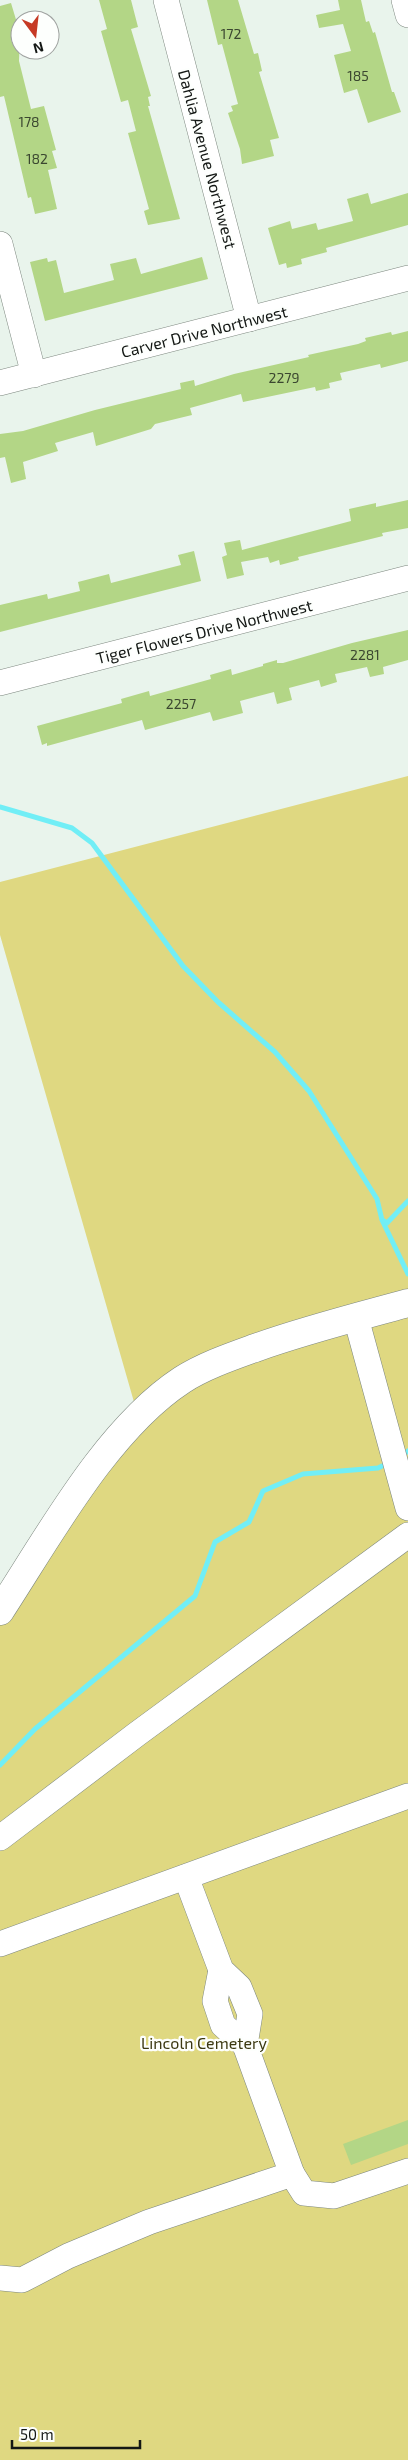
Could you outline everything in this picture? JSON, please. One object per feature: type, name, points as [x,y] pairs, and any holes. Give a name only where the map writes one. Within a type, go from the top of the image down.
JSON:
[{"type":"main road","points":[[0,1611],[91,1472],[148,1406],[183,1380],[225,1358],[288,1336],[408,1303]]},
{"type":"street","name":"Dahlia Avenue Northwest","points":[[166,0],[249,319]]},
{"type":"street","points":[[404,0],[408,15]]},
{"type":"street","points":[[0,244],[34,374]]},
{"type":"street","name":"Carver Drive Northwest","points":[[0,383],[408,278]]},
{"type":"street","name":"Tiger Flowers Drive Northwest","points":[[0,683],[408,578]]},
{"type":"street","points":[[356,1318],[408,1508]]},
{"type":"street","points":[[0,1838],[408,1535]]},
{"type":"street","points":[[0,1944],[408,1796]]},
{"type":"street","points":[[186,1876],[221,1970],[215,2001],[223,2025],[245,2045],[292,2174],[304,2193],[334,2196],[408,2172]]},
{"type":"street","points":[[0,2278],[22,2280],[68,2256],[148,2222],[292,2174]]},
{"type":"green space","name":"Lincoln Cemetery","points":[[408,776],[408,2460],[0,2460],[0,1624],[134,1402],[0,935],[0,882]]},
{"type":"building","points":[[99,0],[131,0],[138,27],[131,29],[151,96],[148,97],[150,106],[148,106],[180,219],[148,225],[144,211],[149,209],[128,133],[136,131],[128,100],[121,102],[101,31],[107,29]]},
{"type":"building","points":[[207,0],[238,0],[254,54],[258,53],[262,71],[259,72],[279,138],[270,140],[274,156],[242,164],[240,149],[228,113],[233,111],[231,106],[238,104],[222,44],[218,45]]},
{"type":"building","points":[[338,0],[361,0],[366,22],[369,21],[373,33],[375,32],[392,92],[394,92],[401,112],[368,123],[357,89],[344,93],[334,55],[351,51],[343,24],[319,28],[316,15],[340,10]]},
{"type":"building","points":[[11,3],[13,10],[10,10],[10,60],[19,60],[31,109],[44,106],[56,150],[52,151],[57,168],[48,170],[57,209],[35,214],[31,197],[28,198],[4,96],[0,97],[0,6]]},
{"type":"building","points":[[368,193],[371,204],[408,193],[408,225],[326,248],[327,252],[301,259],[302,264],[287,268],[286,263],[279,265],[268,228],[290,221],[292,229],[316,223],[318,230],[353,221],[347,199]]},
{"type":"building","points":[[202,257],[208,279],[45,321],[30,262],[47,258],[48,262],[56,260],[64,293],[114,280],[110,264],[136,258],[141,274]]},
{"type":"building","points":[[408,331],[408,361],[381,368],[380,364],[340,373],[342,380],[329,383],[330,388],[316,391],[315,387],[243,402],[241,394],[190,408],[192,415],[155,424],[151,429],[96,446],[93,432],[55,443],[58,451],[23,462],[26,479],[11,483],[5,457],[0,458],[0,434],[23,431],[95,410],[181,389],[180,383],[194,380],[195,386],[234,374],[358,344],[366,341],[365,338],[391,332],[392,335]]},
{"type":"building","points":[[408,500],[408,528],[382,533],[383,536],[298,557],[299,560],[280,565],[279,560],[270,563],[268,557],[241,562],[244,575],[227,579],[222,557],[227,555],[224,543],[240,540],[242,550],[351,521],[349,509],[376,503],[376,507]]},
{"type":"building","points":[[194,551],[201,581],[0,632],[0,605],[47,594],[48,599],[80,591],[78,582],[109,574],[111,583],[181,565],[178,555]]},
{"type":"building","points":[[408,630],[408,660],[383,667],[384,674],[370,677],[367,667],[335,674],[337,682],[321,687],[319,680],[289,688],[292,700],[277,704],[274,692],[240,701],[243,713],[213,721],[210,712],[145,730],[142,720],[47,746],[47,743],[42,745],[37,726],[122,703],[121,699],[149,691],[150,696],[211,679],[210,675],[231,669],[232,675],[277,660],[277,663],[283,663],[352,643]]},
{"type":"building","points":[[408,2120],[408,2144],[351,2165],[343,2144]]},
{"type":"waterway","points":[[0,807],[72,828],[92,843],[183,966],[218,1002],[275,1052],[309,1091],[377,1199],[382,1220],[408,1274]]},
{"type":"waterway","points":[[384,1221],[387,1223],[408,1201]]},
{"type":"waterway","points":[[0,1765],[35,1729],[195,1596],[215,1542],[249,1522],[263,1491],[303,1474],[378,1468],[382,1466]]}]
